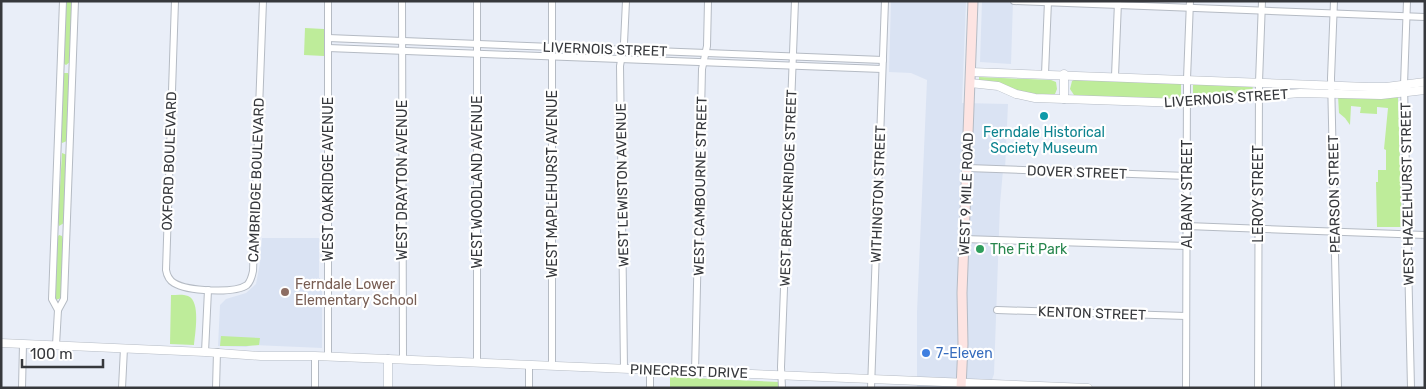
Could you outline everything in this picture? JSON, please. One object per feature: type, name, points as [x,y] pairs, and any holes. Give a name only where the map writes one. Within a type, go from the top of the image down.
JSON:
[{"type":"main road","name":"WEST 9 MILE ROAD","points":[[962,385],[964,239],[973,1]]},
{"type":"street","points":[[58,310],[52,299],[63,1]]},
{"type":"street","points":[[56,345],[58,310],[64,299],[75,1]]},
{"type":"street","name":"OXFORD BOULEVARD","points":[[175,1],[166,270],[170,280],[176,284],[208,290]]},
{"type":"street","name":"CAMBRIDGE BOULEVARD","points":[[208,290],[234,290],[247,284],[252,278],[263,1]]},
{"type":"street","name":"WEST OAKRIDGE AVENUE","points":[[328,1],[328,357]]},
{"type":"street","name":"WEST DRAYTON AVENUE","points":[[402,1],[403,360]]},
{"type":"street","name":"WEST WOODLAND AVENUE","points":[[477,1],[478,363]]},
{"type":"street","name":"WEST MAPLEHURST AVENUE","points":[[552,1],[552,366]]},
{"type":"street","name":"WEST LEWISTON AVENUE","points":[[624,369],[622,59],[626,1]]},
{"type":"street","name":"WEST CAMBOURNE STREET","points":[[695,372],[704,62],[708,1]]},
{"type":"street","name":"WEST BRECKENRIDGE STREET","points":[[782,388],[795,1]]},
{"type":"street","name":"WITHINGTON STREET","points":[[871,388],[885,1]]},
{"type":"street","points":[[1014,1],[1190,5],[1334,14],[1425,17]]},
{"type":"street","name":"LEROY STREET","points":[[1258,388],[1259,82],[1262,1]]},
{"type":"street","name":"PEARSON STREET","points":[[1334,1],[1332,94],[1338,388]]},
{"type":"street","name":"WEST HAZELHURST STREET","points":[[1407,1],[1405,89],[1411,388]]},
{"type":"street","points":[[1045,74],[1048,2]]},
{"type":"street","points":[[1115,76],[1118,3]]},
{"type":"street","name":"ALBANY STREET","points":[[1186,388],[1187,79],[1190,5]]},
{"type":"street","name":"LIVERNOIS STREET","points":[[328,38],[883,60]]},
{"type":"street","name":"LIVERNOIS STREET","points":[[328,48],[882,70]]},
{"type":"street","points":[[60,68],[72,68]]},
{"type":"street","name":"LIVERNOIS STREET","points":[[970,72],[1115,76],[1425,90]]},
{"type":"street","points":[[1064,74],[1064,99]]},
{"type":"street","name":"LIVERNOIS STREET","points":[[970,83],[998,86],[1025,96],[1187,103],[1300,93],[1381,95],[1425,82]]},
{"type":"street","points":[[58,149],[70,149]]},
{"type":"street","name":"DOVER STREET","points":[[967,168],[1187,176]]},
{"type":"street","points":[[1187,226],[1425,235]]},
{"type":"street","points":[[54,231],[66,232]]},
{"type":"street","points":[[964,239],[1187,246]]},
{"type":"street","points":[[205,352],[208,290]]},
{"type":"street","name":"KENTON STREET","points":[[997,310],[1186,316]]},
{"type":"street","name":"PINECREST DRIVE","points":[[1,343],[217,352],[261,356],[315,356],[871,378],[962,385],[1088,388]]},
{"type":"street","points":[[22,388],[23,344]]},
{"type":"street","points":[[122,388],[124,348]]},
{"type":"street","points":[[216,388],[217,352]]},
{"type":"street","points":[[315,356],[315,388]]},
{"type":"street","points":[[388,359],[388,388]]},
{"type":"street","points":[[529,365],[529,388]]},
{"type":"street","points":[[650,370],[650,388]]},
{"type":"shaded area","points":[[891,1],[966,1],[962,103],[1008,104],[1005,170],[1003,170],[1000,204],[994,374],[989,388],[917,388],[917,312],[927,80],[911,73],[889,72]]},
{"type":"shaded area","points":[[982,1],[1013,1],[1011,64],[980,62]]},
{"type":"shaded area","name":"Ferndale Lower Elementary School","points":[[262,238],[319,238],[319,278],[322,279],[322,348],[252,345],[246,347],[218,346],[220,305],[226,299],[246,293],[256,284]]},
{"type":"green space","points":[[65,1],[72,1],[70,62],[66,65],[63,63]]},
{"type":"green space","points":[[305,28],[324,29],[324,56],[304,55]]},
{"type":"green space","points":[[64,73],[68,73],[69,76],[67,141],[62,143],[60,140]]},
{"type":"green space","points":[[979,77],[1051,80],[1056,82],[1057,89],[1055,94],[1038,96],[979,80]]},
{"type":"green space","points":[[1076,79],[1181,82],[1181,100],[1078,97],[1070,89],[1072,81]]},
{"type":"green space","points":[[1193,82],[1253,84],[1252,94],[1193,99]]},
{"type":"green space","points":[[1338,96],[1398,97],[1402,227],[1377,227],[1376,182],[1378,182],[1378,170],[1386,170],[1386,150],[1384,149],[1388,108],[1377,107],[1377,114],[1360,113],[1361,107],[1351,106],[1350,125],[1339,113]]},
{"type":"green space","points":[[62,153],[67,155],[64,223],[59,226],[58,222]]},
{"type":"green space","points":[[59,235],[62,236],[63,240],[61,298],[56,300],[57,238]]},
{"type":"green space","points":[[171,295],[188,296],[195,304],[194,345],[170,344]]},
{"type":"green space","points":[[221,336],[260,338],[259,345],[220,346]]},
{"type":"green space","points":[[670,377],[779,382],[778,388],[670,388]]},
{"type":"place","name":"Ferndale Historical Society Museum","points":[[1044,116]]},
{"type":"place","name":"The Fit Park","points":[[980,249]]},
{"type":"place","name":"Ferndale Lower Elementary School","points":[[285,292]]},
{"type":"place","name":"7-Eleven","points":[[926,353]]}]
